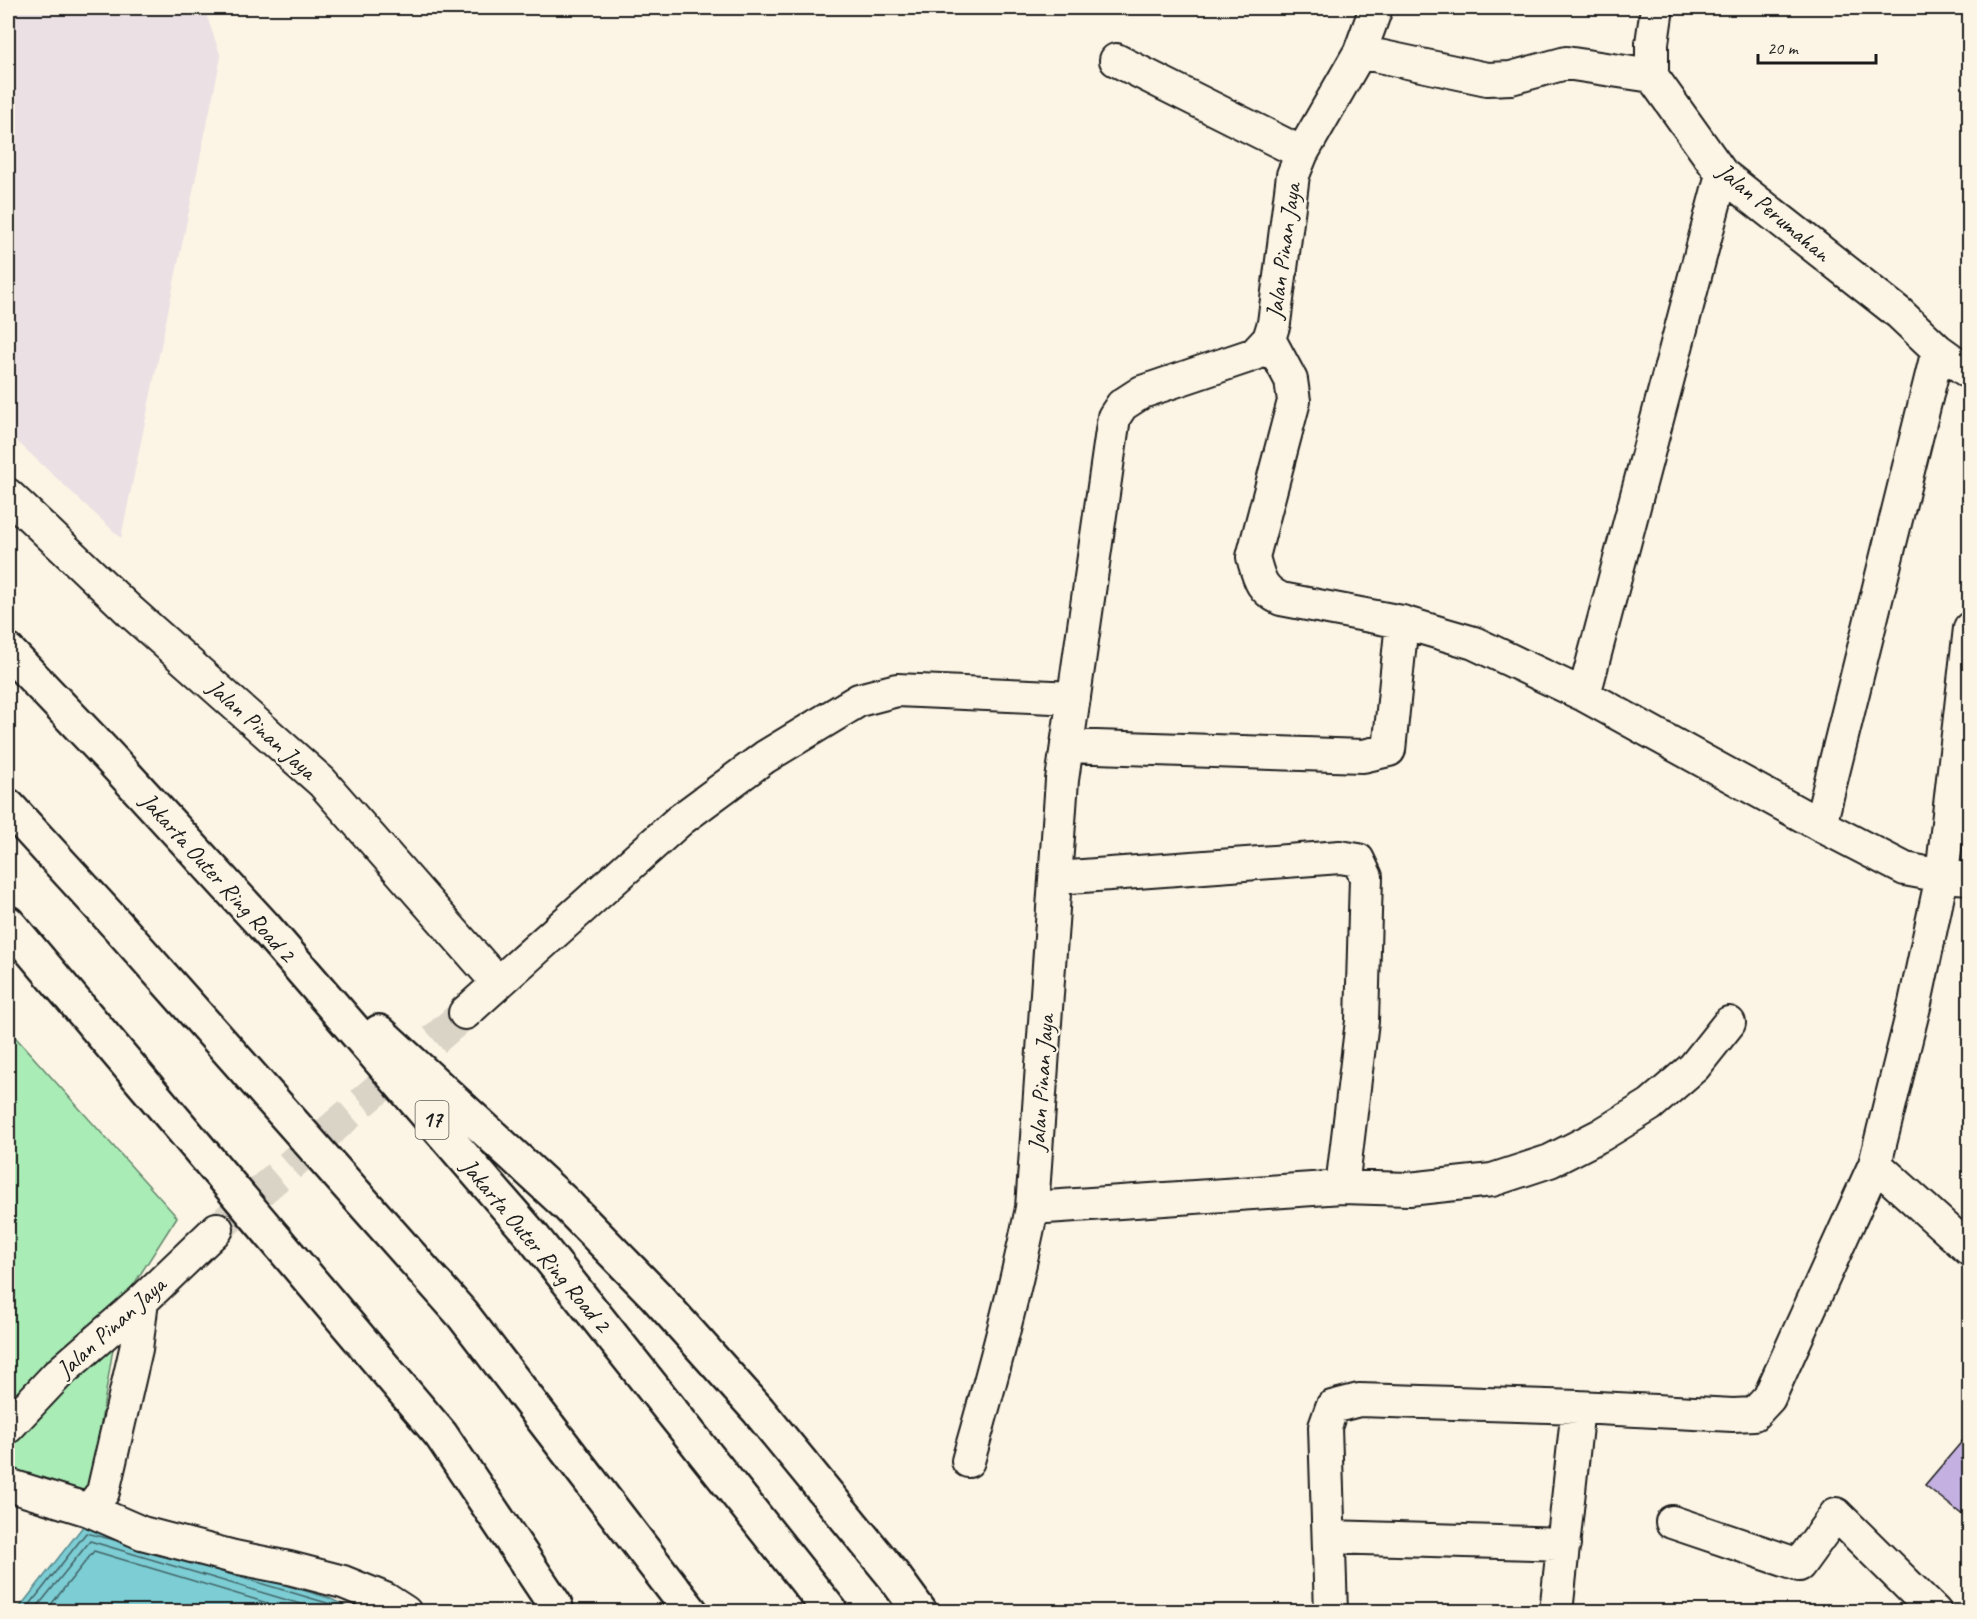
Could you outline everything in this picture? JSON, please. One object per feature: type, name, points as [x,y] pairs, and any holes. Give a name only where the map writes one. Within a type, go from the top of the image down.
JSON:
[{"type":"highway","name":"Jakarta Outer Ring Road 2","points":[[8,651],[263,925],[532,1237],[831,1611]]},
{"type":"highway","points":[[8,806],[125,934],[463,1315],[691,1611]]},
{"type":"highway","points":[[8,923],[441,1435],[556,1608]]},
{"type":"highway","points":[[263,925],[567,1205],[656,1296],[758,1410],[920,1611]]},
{"type":"street","name":"Jalan Pinan Jaya","points":[[968,1461],[1023,1257],[1032,1208],[1062,780],[1114,417],[1122,405],[1142,392],[1255,354],[1269,339],[1274,323],[1293,175],[1302,153],[1360,52],[1376,8]]},
{"type":"street","points":[[1360,52],[1487,79],[1511,78],[1566,63],[1652,76],[1652,44],[1657,8]]},
{"type":"street","points":[[1116,60],[1302,153]]},
{"type":"street","name":"Jalan Perumahan","points":[[1652,76],[1722,174],[1899,313],[1938,350],[1970,373]]},
{"type":"street","points":[[1584,695],[1722,174]]},
{"type":"street","points":[[1269,339],[1291,380],[1294,401],[1253,558],[1260,581],[1269,593],[1281,598],[1402,622],[1474,643],[1584,695],[1820,825],[1905,868],[1956,877]]},
{"type":"street","points":[[1820,825],[1938,350]]},
{"type":"street","name":"Jalan Pinan Jaya","points":[[8,495],[131,612],[322,782],[497,982]]},
{"type":"street","points":[[1067,746],[1363,756],[1389,750],[1402,622]]},
{"type":"street","points":[[1331,1611],[1325,1427],[1332,1407],[1359,1400],[1733,1415],[1754,1414],[1769,1398],[1875,1164],[1915,1003],[1956,877],[1970,628]]},
{"type":"street","points":[[465,1013],[680,820],[765,757],[860,700],[897,690],[1074,698]]},
{"type":"street","points":[[1056,878],[1340,857],[1358,860],[1366,877],[1362,1021],[1342,1187]]},
{"type":"street","points":[[1032,1208],[1342,1187],[1409,1189],[1492,1180],[1550,1161],[1601,1135],[1650,1105],[1694,1067],[1729,1023]]},
{"type":"street","points":[[1875,1164],[1970,1250]]},
{"type":"street","name":"Jalan Pinan Jaya","points":[[8,1427],[57,1375],[142,1301],[218,1229]]},
{"type":"street","points":[[89,1510],[103,1492],[136,1349],[142,1301]]},
{"type":"street","points":[[1556,1611],[1578,1407]]},
{"type":"street","points":[[8,1485],[89,1510],[142,1533],[343,1582],[385,1599],[405,1611]]},
{"type":"street","points":[[1672,1522],[1799,1565],[1836,1514],[1935,1611]]},
{"type":"street","points":[[1329,1537],[1564,1544]]},
{"type":"shaded area","points":[[8,8],[204,8],[221,57],[121,538],[8,433]]},
{"type":"green space","points":[[8,1029],[177,1217],[120,1306],[84,1525],[8,1492]]},
{"type":"water","points":[[84,1525],[329,1598],[355,1611],[16,1612]]},
{"type":"building","points":[[1970,1432],[1970,1521],[1925,1485]]},
{"type":"tunnel","points":[[217,1229],[465,1013]]}]
